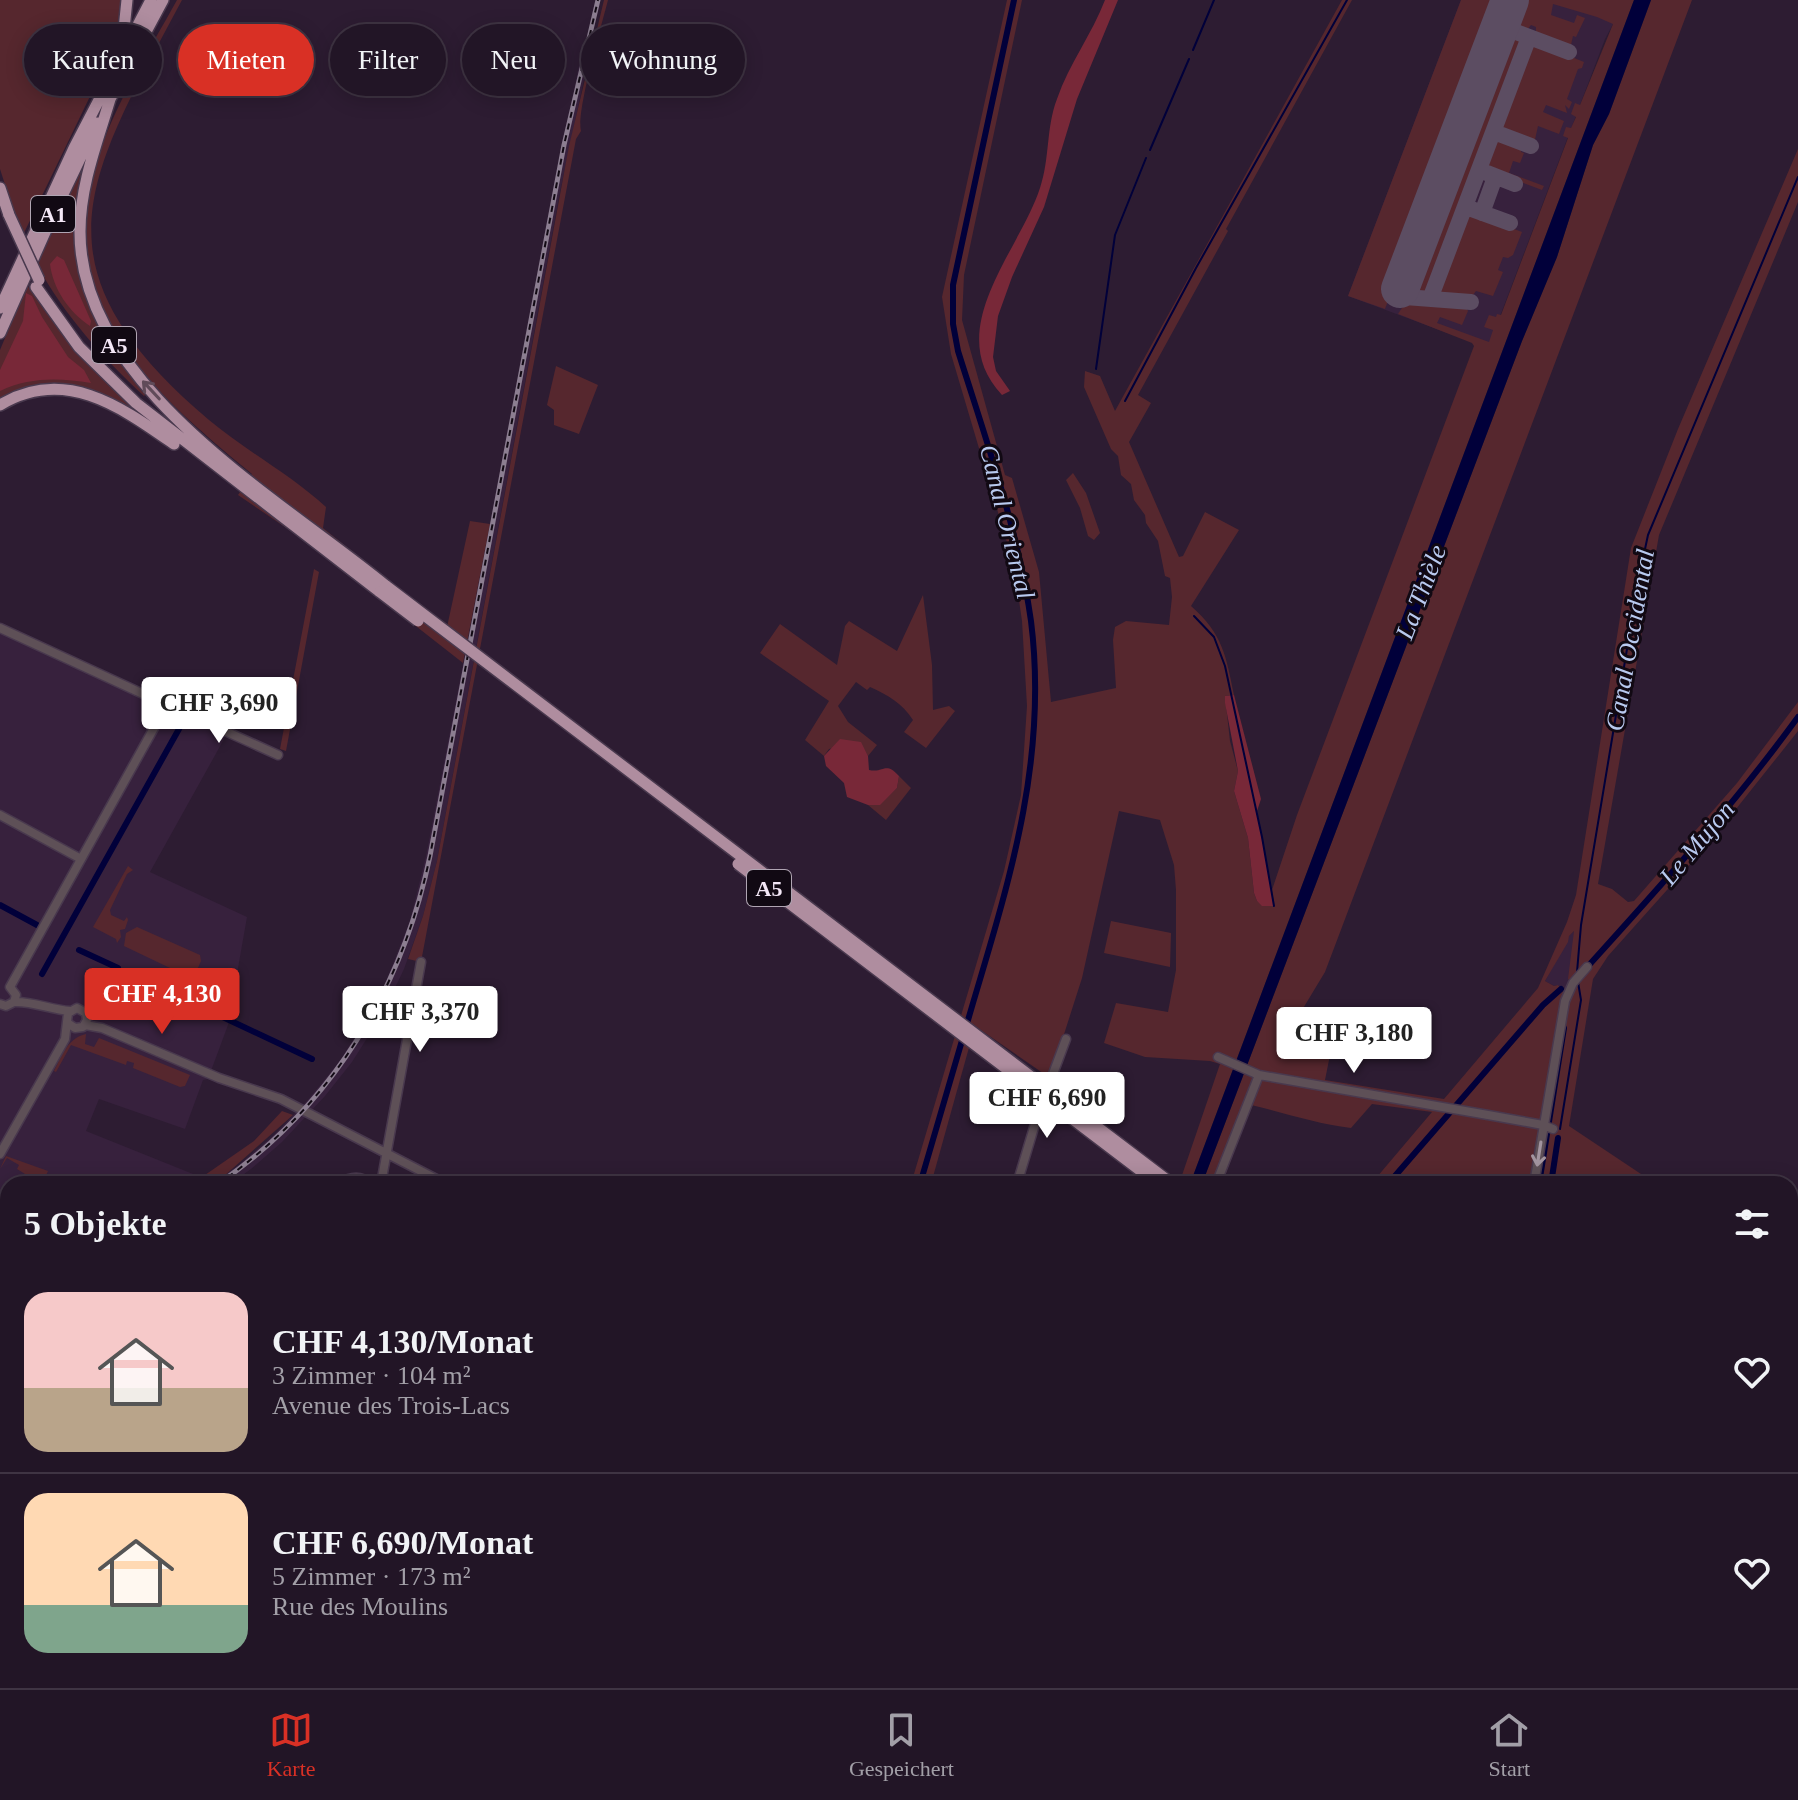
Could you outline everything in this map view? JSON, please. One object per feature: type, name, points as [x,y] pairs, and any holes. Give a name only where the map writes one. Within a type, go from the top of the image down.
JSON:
[{"type":"highway","points":[[91,113],[121,37],[127,0]]},
{"type":"highway","name":"A1","points":[[0,308],[91,113],[151,0]]},
{"type":"highway","name":"A1","points":[[150,24],[163,0]]},
{"type":"highway","name":"A1","points":[[0,333],[55,209],[111,96]]},
{"type":"highway","name":"A5","points":[[111,96],[87,174],[80,214],[81,259],[92,303],[113,343],[139,378],[247,484],[1148,1176]]},
{"type":"highway","points":[[0,188],[5,215]]},
{"type":"highway","name":"A5","points":[[5,215],[38,283],[64,327],[109,378],[165,427],[231,479],[247,484],[283,505],[454,639],[1161,1176]]},
{"type":"highway","points":[[38,283],[113,374],[247,484]]},
{"type":"highway","points":[[0,405],[25,393],[47,389],[70,390],[91,396],[128,413],[231,479]]},
{"type":"street","points":[[0,628],[154,699],[162,708],[161,715],[0,1013]]},
{"type":"street","points":[[162,708],[172,707],[278,755]]},
{"type":"street","points":[[0,815],[81,859]]},
{"type":"street","points":[[383,1176],[421,962]]},
{"type":"street","points":[[1535,1176],[1569,989],[1587,967]]},
{"type":"street","points":[[8,996],[102,1028],[219,1078],[275,1096],[431,1176]]},
{"type":"street","points":[[0,1154],[59,1050],[69,1019],[80,1009],[84,1023]]},
{"type":"street","points":[[59,1050],[84,1023]]},
{"type":"street","points":[[1019,1176],[1066,1039]]},
{"type":"street","points":[[1221,1060],[1257,1075],[1443,1106],[1553,1129]]},
{"type":"street","points":[[1219,1176],[1257,1075]]},
{"type":"shaded area","points":[[0,0],[123,0],[120,24],[24,24],[24,96],[90,96],[22,237],[0,169]]},
{"type":"shaded area","points":[[177,0],[182,0],[162,37],[162,26]]},
{"type":"shaded area","points":[[604,0],[608,0],[602,24],[598,24]]},
{"type":"shaded area","points":[[1007,0],[1022,0],[964,275],[962,320],[1005,475],[1012,478],[1039,572],[1051,702],[1116,688],[1115,627],[1126,621],[1169,625],[1172,597],[1170,578],[1165,576],[1158,541],[1134,500],[1131,484],[1121,475],[1118,456],[1111,449],[1084,387],[1085,371],[1100,376],[1115,411],[1342,0],[1352,0],[1138,395],[1151,403],[1129,442],[1179,557],[1183,556],[1205,512],[1239,530],[1191,606],[1210,626],[1222,646],[1234,695],[1225,696],[1230,741],[1238,771],[1234,791],[1248,838],[1254,893],[1263,906],[1274,905],[1272,890],[1297,815],[1474,346],[1398,314],[1407,300],[1465,305],[1468,311],[1462,325],[1440,317],[1437,323],[1489,342],[1493,330],[1484,327],[1489,315],[1501,315],[1568,138],[1563,136],[1566,127],[1571,128],[1576,117],[1571,114],[1575,103],[1580,105],[1613,24],[1553,4],[1551,15],[1574,23],[1577,15],[1585,18],[1576,37],[1573,36],[1570,49],[1536,36],[1536,27],[1531,25],[1522,31],[1511,27],[1509,22],[1517,0],[1634,0],[1193,1176],[1182,1176],[1220,1064],[1145,1057],[1104,1043],[1116,1003],[1168,1012],[1176,970],[1174,865],[1160,820],[1119,811],[1082,978],[1050,1078],[975,1026],[933,1176],[913,1176],[1004,871],[1021,795],[1027,706],[1022,621],[1014,566],[951,354],[942,297]]},
{"type":"shaded area","points":[[1105,0],[1118,0],[1077,99],[1044,207],[998,316],[993,357],[996,371],[1010,391],[1002,395],[985,370],[979,344],[982,318],[990,291],[1040,188],[1051,121],[1062,86]]},
{"type":"shaded area","points":[[1461,0],[1618,0],[1613,24],[1488,348],[1348,296]]},
{"type":"shaded area","points":[[1461,0],[1501,0],[1385,309],[1348,296]]},
{"type":"shaded area","points":[[1651,0],[1692,0],[1325,972],[1293,1025],[1332,1045],[1325,1080],[1444,1099],[1538,988],[1576,895],[1631,548],[1678,429],[1798,149],[1798,202],[1659,535],[1598,884],[1612,889],[1628,902],[1634,901],[1737,783],[1798,702],[1798,731],[1709,843],[1608,956],[1593,979],[1569,1126],[1644,1176],[1378,1176],[1432,1112],[1372,1104],[1351,1128],[1251,1105],[1225,1176],[1205,1176],[1522,341],[1557,257],[1593,145],[1609,114]],"holes":[[[1574,931],[1568,979],[1572,983],[1566,995],[1558,985],[1545,981]]]},
{"type":"shaded area","points":[[1509,33],[1522,38],[1523,44],[1431,291],[1426,295],[1410,295],[1408,289],[1504,36]]},
{"type":"shaded area","points":[[1537,43],[1584,62],[1578,69],[1567,99],[1572,102],[1569,109],[1565,105],[1567,113],[1546,105],[1543,112],[1564,121],[1559,134],[1538,126],[1534,144],[1503,133],[1498,128],[1528,47]]},
{"type":"shaded area","points":[[581,60],[581,94],[560,192],[437,861],[423,916],[404,969],[383,1013],[352,1062],[282,1142],[241,1176],[223,1176],[275,1134],[340,1061],[381,994],[410,921],[426,856]]},
{"type":"shaded area","points":[[132,96],[101,171],[92,220],[96,267],[115,315],[152,365],[209,420],[326,507],[323,528],[447,627],[470,521],[490,524],[463,663],[320,551],[238,495],[252,474],[178,409],[146,375],[119,339],[100,300],[88,258],[87,211],[98,158],[123,97]]},
{"type":"shaded area","points":[[581,96],[585,96],[581,131],[576,139],[421,962],[408,959],[437,861],[569,146]]},
{"type":"shaded area","points":[[1495,137],[1522,145],[1521,152],[1524,153],[1520,163],[1513,161],[1509,173],[1544,186],[1542,190],[1485,169]]},
{"type":"shaded area","points":[[90,150],[76,224],[79,271],[94,315],[118,355],[148,392],[144,396],[85,335],[37,265]]},
{"type":"shaded area","points":[[1469,212],[1522,232],[1513,255],[1503,257],[1498,270],[1503,272],[1493,296],[1476,291],[1470,299],[1446,297],[1438,286],[1463,219]]},
{"type":"shaded area","points":[[57,256],[64,260],[91,321],[90,326],[75,314],[58,291],[50,264]]},
{"type":"shaded area","points":[[27,285],[86,360],[153,426],[72,388],[0,403],[0,350]]},
{"type":"shaded area","points":[[26,293],[32,296],[68,357],[84,370],[91,383],[45,380],[22,383],[0,391],[0,370],[23,321]]},
{"type":"shaded area","points":[[556,366],[598,385],[579,434],[554,425],[554,410],[547,405]]},
{"type":"shaded area","points":[[1073,473],[1086,493],[1100,533],[1094,540],[1088,536],[1080,508],[1066,480]]},
{"type":"shaded area","points":[[314,569],[319,572],[286,751],[280,749]]},
{"type":"shaded area","points":[[923,595],[932,665],[933,710],[949,706],[955,711],[926,748],[904,732],[913,720],[899,704],[883,693],[870,687],[867,690],[856,682],[838,706],[848,722],[877,745],[868,756],[860,742],[829,749],[824,756],[805,740],[829,701],[760,653],[780,624],[837,665],[845,626],[849,621],[897,651]]},
{"type":"shaded area","points":[[0,628],[228,732],[150,872],[247,917],[228,1025],[185,1129],[99,1099],[86,1131],[198,1176],[0,1176]]},
{"type":"shaded area","points":[[1234,695],[1261,799],[1257,811],[1274,906],[1262,906],[1254,893],[1248,838],[1234,791],[1238,771],[1225,696]]},
{"type":"shaded area","points":[[840,739],[861,742],[868,756],[869,770],[888,768],[899,776],[897,788],[880,805],[868,805],[847,797],[844,783],[826,766],[824,756]]},
{"type":"shaded area","points":[[899,776],[911,788],[886,820],[868,805],[880,804],[897,788]]},
{"type":"shaded area","points":[[128,866],[133,870],[127,874],[110,910],[111,915],[124,921],[127,917],[128,920],[125,929],[120,930],[121,937],[117,943],[116,939],[93,927]]},
{"type":"shaded area","points":[[1111,921],[1171,933],[1170,967],[1104,953]]},
{"type":"shaded area","points":[[137,927],[200,955],[201,961],[193,979],[124,946],[126,933]]},
{"type":"shaded area","points":[[1574,931],[1573,983],[1566,995],[1558,985],[1545,981]]},
{"type":"shaded area","points":[[86,1034],[85,1044],[94,1047],[99,1038],[190,1075],[185,1086],[180,1087],[133,1068],[134,1063],[127,1061],[126,1065],[71,1045],[54,1071],[70,1043]]},
{"type":"shaded area","points":[[282,1111],[293,1115],[224,1176],[204,1176],[254,1141]]},
{"type":"shaded area","points":[[6,1156],[48,1171],[46,1176],[28,1176],[7,1158],[0,1169]]},
{"type":"water","name":"La Thièle","points":[[1634,0],[1651,0],[1609,114],[1593,145],[1557,257],[1522,341],[1205,1176],[1193,1176]]},
{"type":"waterway","name":"Canal Oriental","points":[[922,1176],[1013,862],[1030,768],[1034,720],[1035,671],[1025,587],[1010,519],[958,351],[953,324],[953,285],[1014,0]]},
{"type":"waterway","points":[[1193,50],[1214,0]]},
{"type":"waterway","points":[[1125,401],[1347,0]]},
{"type":"waterway","points":[[1150,150],[1189,59]]},
{"type":"waterway","points":[[1096,369],[1115,235],[1146,158]]},
{"type":"waterway","name":"Canal Occidental","points":[[1577,972],[1581,925],[1648,535],[1798,177]]},
{"type":"waterway","points":[[1194,616],[1214,637],[1225,666],[1274,906]]},
{"type":"waterway","name":"Le Mujon","points":[[1590,964],[1723,812],[1798,717]]},
{"type":"waterway","points":[[42,974],[184,720]]},
{"type":"waterway","points":[[0,905],[37,925]]},
{"type":"waterway","points":[[79,950],[118,968]]},
{"type":"waterway","points":[[144,973],[141,979],[155,985]]},
{"type":"waterway","name":"Canal Occidental","points":[[1560,1129],[1581,1000],[1578,982]]},
{"type":"waterway","points":[[163,989],[312,1059]]},
{"type":"waterway","points":[[1395,1176],[1543,1005],[1561,989]]},
{"type":"waterway","name":"Le Mujon","points":[[1540,1176],[1564,1028]]},
{"type":"waterway","name":"Canal Occidental","points":[[1552,1176],[1558,1138]]},
{"type":"taxiway","points":[[1500,26],[1569,52]]},
{"type":"taxiway","points":[[1430,299],[1529,37]]},
{"type":"taxiway","points":[[1494,132],[1531,146]]},
{"type":"taxiway","points":[[1487,173],[1515,184]]},
{"type":"taxiway","points":[[1482,213],[1495,177]]},
{"type":"taxiway","points":[[1466,207],[1510,223]]},
{"type":"taxiway","points":[[1400,291],[1405,297],[1471,302]]},
{"type":"runway","points":[[1400,289],[1510,0]]},
{"type":"railway","points":[[229,1176],[295,1119],[328,1081],[356,1041],[381,998],[418,905],[430,856],[564,145],[598,0]]}]
